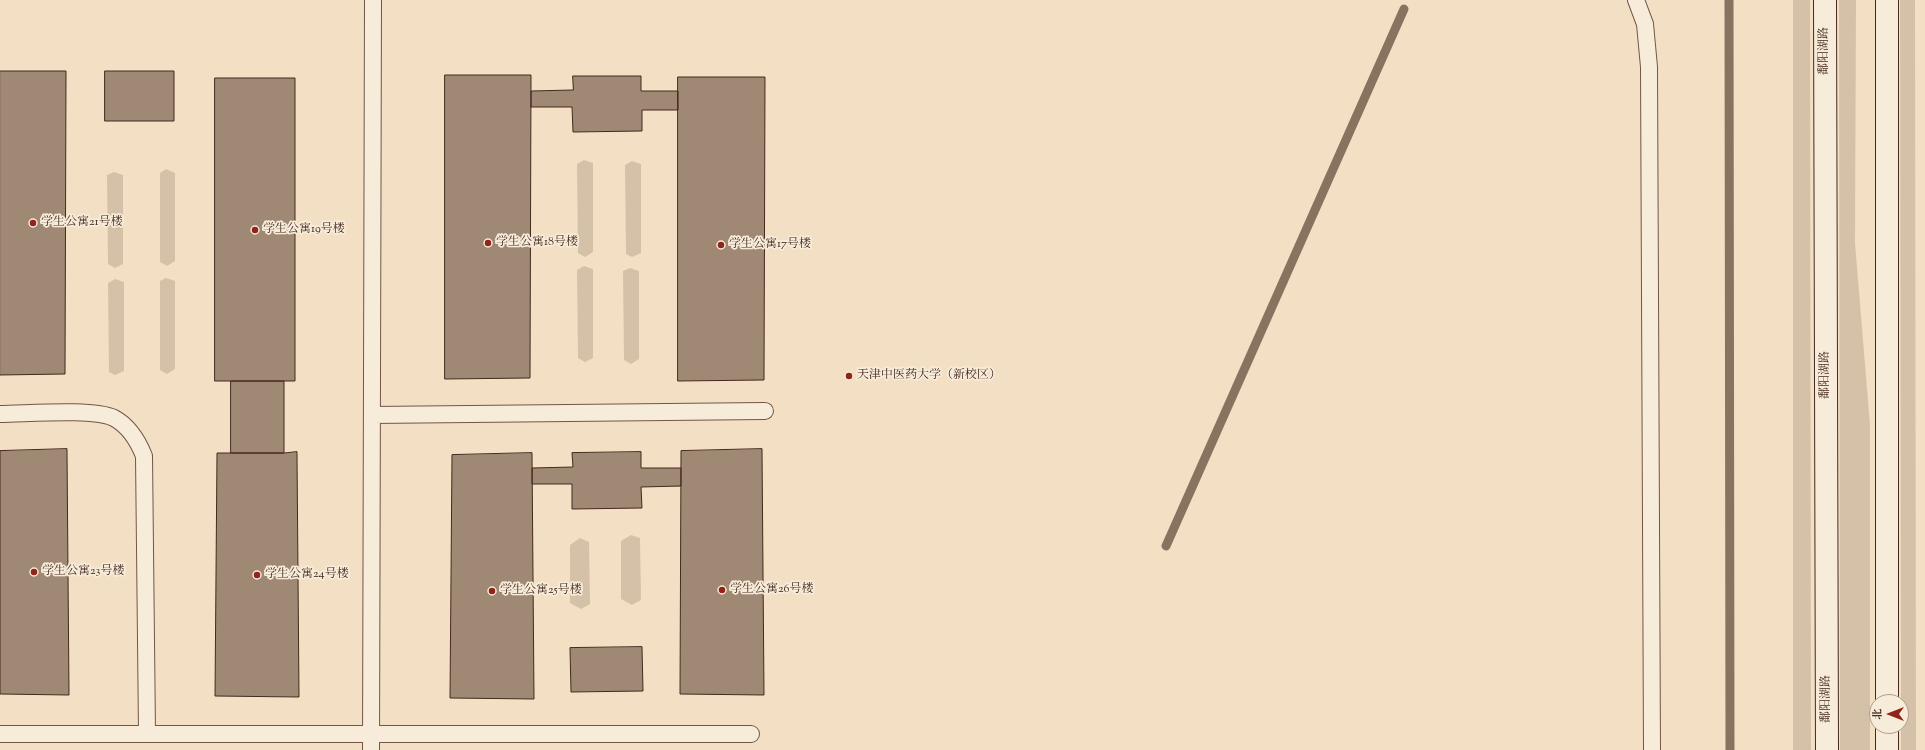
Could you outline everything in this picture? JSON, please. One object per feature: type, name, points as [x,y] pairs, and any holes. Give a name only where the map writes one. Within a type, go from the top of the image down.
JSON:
[{"type":"main road","name":"鄱阳湖路","points":[[1825,0],[1827,750]]},
{"type":"main road","points":[[1887,0],[1887,694]]},
{"type":"main road","points":[[1887,734],[1887,750]]},
{"type":"lane","points":[[371,750],[373,0]]},
{"type":"lane","points":[[1636,0],[1645,24],[1649,67],[1652,750]]},
{"type":"lane","points":[[372,415],[765,411]]},
{"type":"lane","points":[[0,414],[97,413],[118,421],[127,428],[138,441],[144,456],[146,733]]},
{"type":"lane","points":[[0,734],[751,734]]},
{"type":"shaded area","points":[[1793,0],[1810,0],[1811,750],[1793,750]]},
{"type":"shaded area","points":[[1839,0],[1856,0],[1855,243],[1870,425],[1870,750],[1840,750]]},
{"type":"shaded area","points":[[1900,0],[1915,0],[1916,750],[1901,750],[1901,734],[1909,734],[1909,694],[1901,694]]},
{"type":"shaded area","points":[[584,160],[593,163],[593,252],[585,257],[578,253],[577,164]]},
{"type":"shaded area","points":[[632,161],[641,164],[641,253],[632,257],[626,254],[625,165]]},
{"type":"shaded area","points":[[166,169],[175,173],[175,261],[167,266],[160,262],[160,173]]},
{"type":"shaded area","points":[[114,172],[123,175],[123,264],[115,268],[108,264],[107,175]]},
{"type":"shaded area","points":[[584,266],[593,269],[593,358],[585,362],[578,358],[577,270]]},
{"type":"shaded area","points":[[630,268],[639,271],[639,359],[631,364],[624,360],[623,271]]},
{"type":"shaded area","points":[[166,278],[175,281],[175,369],[167,374],[160,370],[160,281]]},
{"type":"shaded area","points":[[115,279],[124,282],[124,371],[115,375],[109,372],[108,283]]},
{"type":"shaded area","points":[[631,535],[640,538],[641,600],[632,605],[621,599],[621,541]]},
{"type":"shaded area","points":[[580,538],[589,542],[590,604],[581,609],[570,603],[570,545]]},
{"type":"building","name":"学生公寓21号楼","points":[[0,71],[66,71],[65,374],[0,375]]},
{"type":"building","points":[[105,71],[174,71],[174,121],[105,121]]},
{"type":"building","name":"学生公寓18号楼","points":[[445,75],[531,75],[530,378],[445,379]]},
{"type":"building","points":[[573,76],[641,76],[641,91],[678,91],[678,110],[642,110],[642,131],[573,132],[572,107],[531,107],[531,91],[573,90]]},
{"type":"building","name":"学生公寓17号楼","points":[[678,77],[765,77],[764,380],[678,381]]},
{"type":"building","name":"学生公寓19号楼","points":[[215,78],[295,78],[295,381],[215,381]]},
{"type":"building","points":[[231,381],[284,381],[284,453],[231,453]]},
{"type":"building","name":"学生公寓23号楼","points":[[67,449],[69,695],[0,694],[0,451]]},
{"type":"building","name":"学生公寓26号楼","points":[[762,449],[764,695],[680,694],[681,451]]},
{"type":"building","name":"学生公寓24号楼","points":[[297,452],[299,697],[215,696],[217,453]]},
{"type":"building","points":[[641,452],[641,468],[681,468],[681,486],[641,487],[642,508],[572,509],[572,484],[532,484],[532,468],[573,467],[572,453]]},
{"type":"building","name":"学生公寓25号楼","points":[[532,453],[534,699],[450,698],[452,455]]},
{"type":"building","points":[[642,647],[643,691],[571,692],[570,648]]},
{"type":"waterway","points":[[1729,0],[1730,750]]},
{"type":"waterway","points":[[1166,546],[1404,9]]},
{"type":"place","name":"学生公寓21号楼","points":[[33,223]]},
{"type":"place","name":"学生公寓19号楼","points":[[255,230]]},
{"type":"place","name":"学生公寓18号楼","points":[[488,243]]},
{"type":"place","name":"学生公寓17号楼","points":[[721,245]]},
{"type":"place","name":"天津中医药大学（新校区）","points":[[849,376]]},
{"type":"place","name":"学生公寓23号楼","points":[[34,572]]},
{"type":"place","name":"学生公寓24号楼","points":[[257,575]]},
{"type":"place","name":"学生公寓26号楼","points":[[722,590]]},
{"type":"place","name":"学生公寓25号楼","points":[[492,591]]}]
